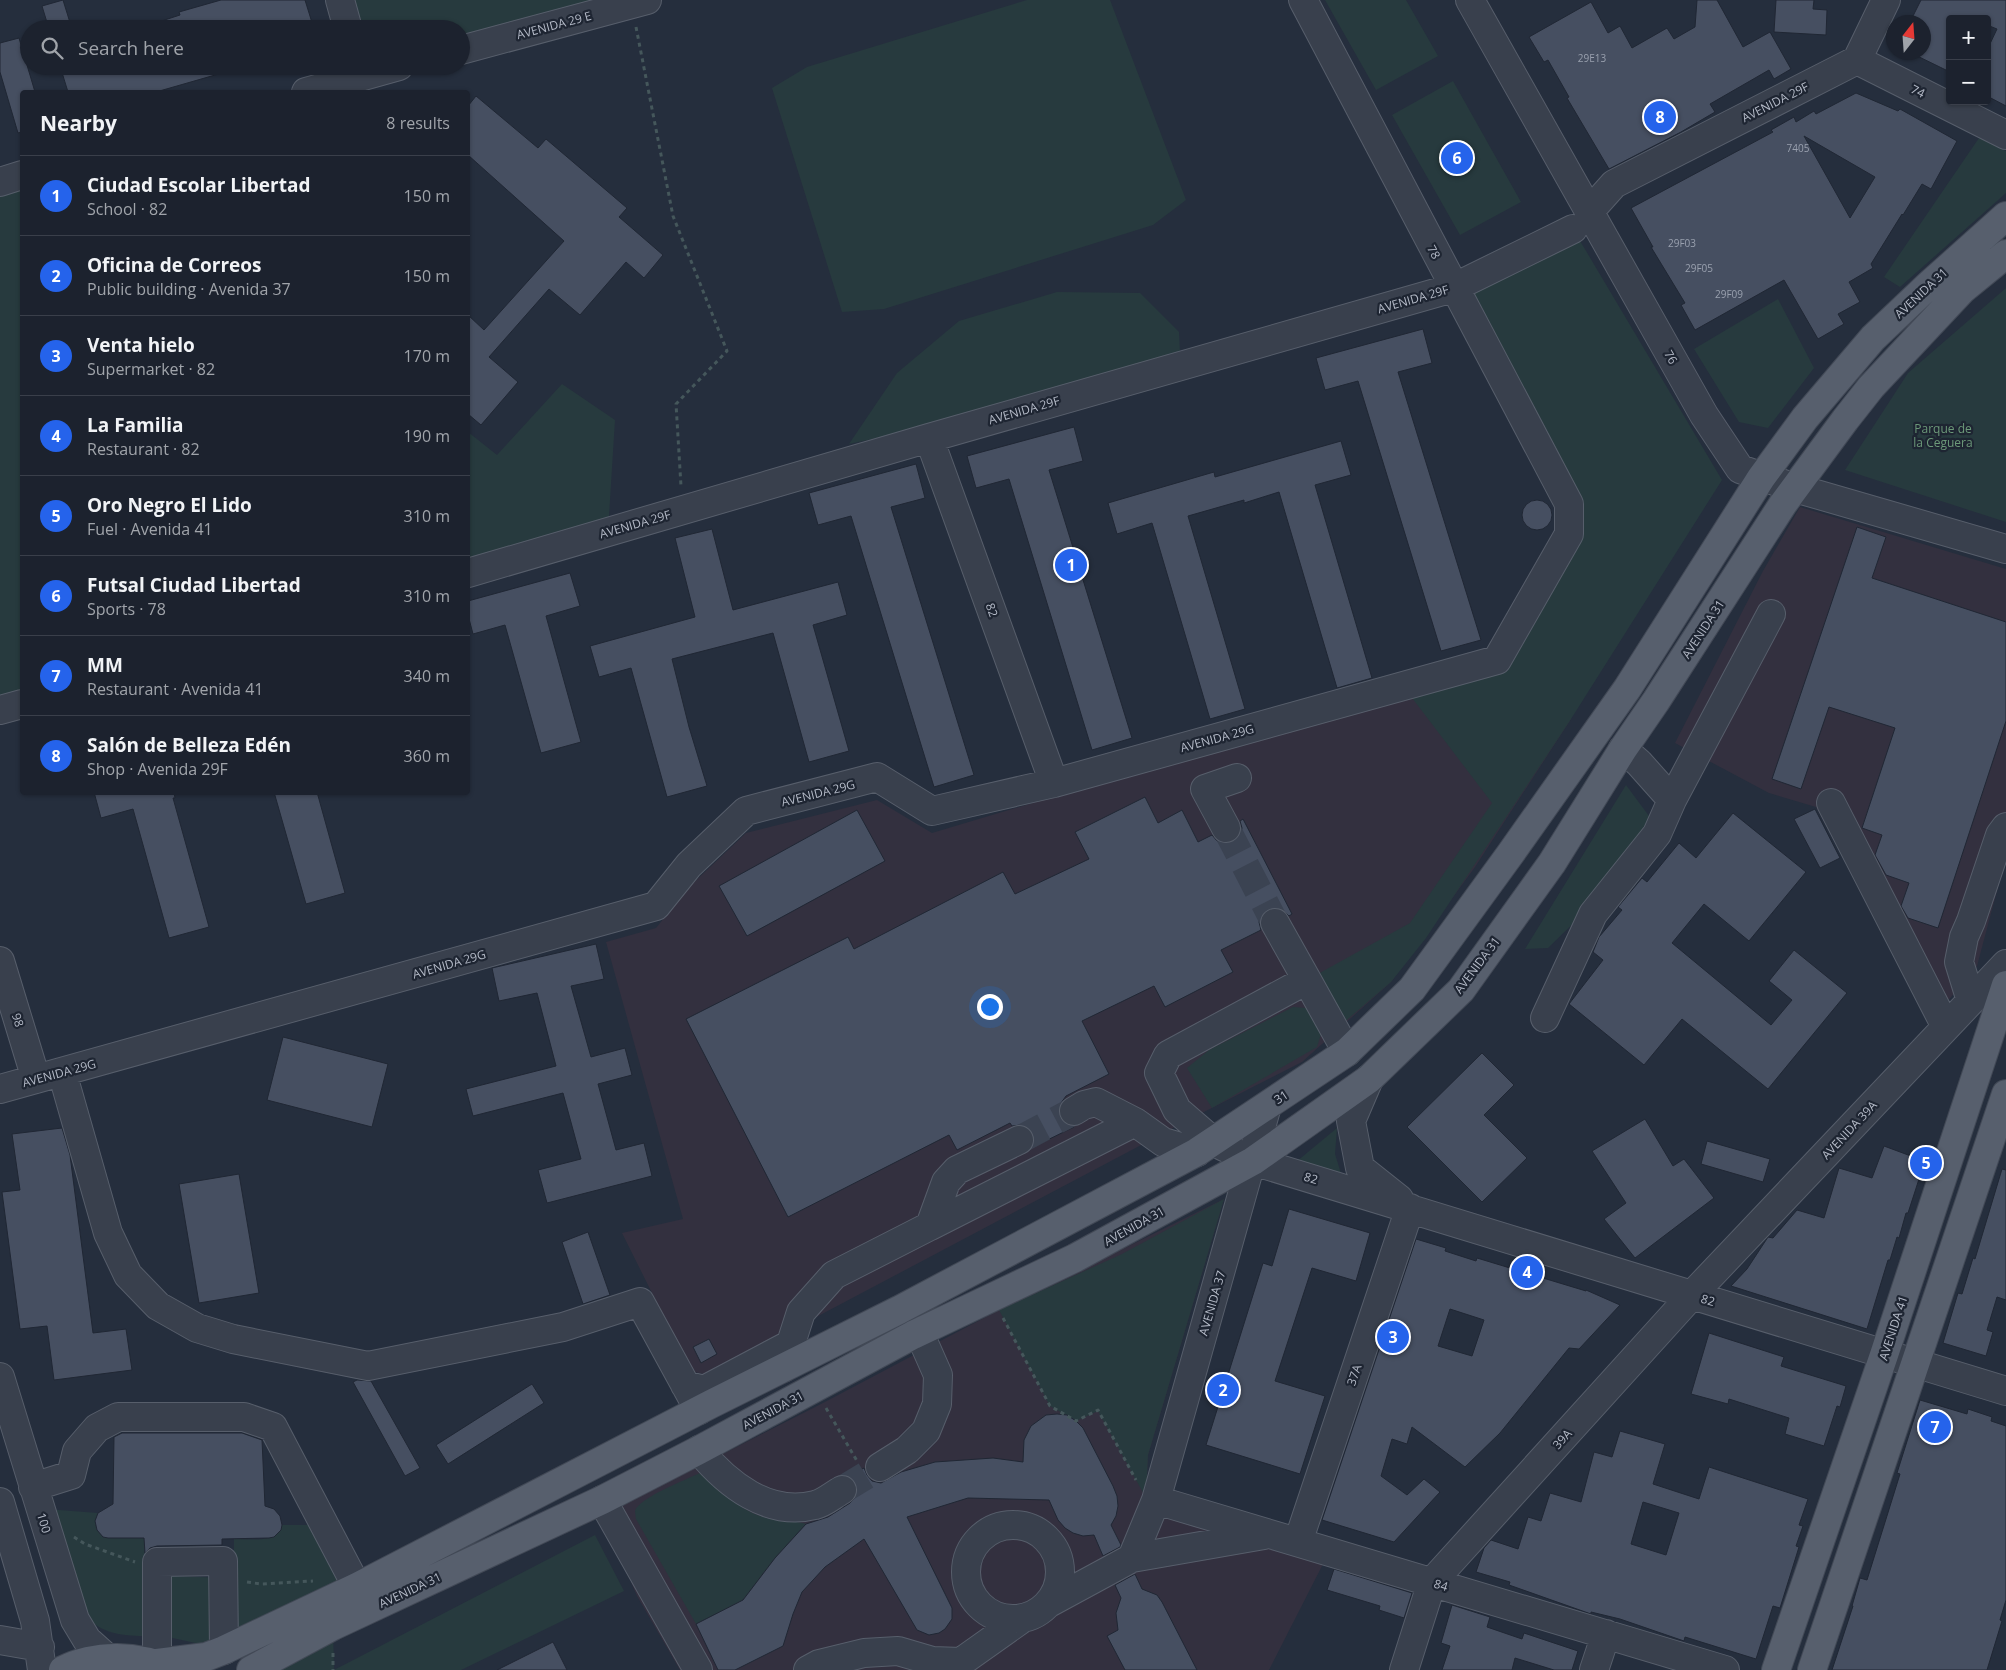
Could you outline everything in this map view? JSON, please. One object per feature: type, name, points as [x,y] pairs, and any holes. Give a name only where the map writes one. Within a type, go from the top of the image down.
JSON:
[{"type":"main road","name":"AVENIDA 31","points":[[1348,1052],[1412,989],[1511,853],[1626,689],[1761,478],[1805,418],[1873,338],[2006,216]]},
{"type":"main road","name":"AVENIDA 31","points":[[251,1670],[333,1626],[602,1500],[919,1332],[1075,1258],[1253,1161],[1369,1079],[1461,990],[1552,863],[1623,750],[1789,496],[1871,387],[1962,290],[2006,254]]},
{"type":"main road","name":"AVENIDA 41","points":[[1776,1670],[1884,1355],[2006,985]]},
{"type":"main road","name":"31","points":[[1206,1147],[1348,1052]]},
{"type":"main road","points":[[1812,1670],[2005,1104]]},
{"type":"main road","name":"AVENIDA 31","points":[[63,1670],[82,1662],[107,1658],[132,1659],[165,1667],[206,1657],[224,1650],[352,1589],[699,1410],[786,1357],[899,1310],[1206,1147]]},
{"type":"street","points":[[340,0],[346,20]]},
{"type":"street","name":"78","points":[[1302,0],[1568,504]]},
{"type":"street","name":"76","points":[[1470,0],[1581,220],[1740,469],[1761,478],[1789,496],[2006,549]]},
{"type":"street","points":[[1858,60],[1886,0]]},
{"type":"street","name":"AVENIDA 29 E","points":[[470,48],[639,2]]},
{"type":"street","name":"AVENIDA 29F","points":[[470,572],[929,438],[1453,288],[1581,220],[1614,184],[1858,60]]},
{"type":"street","name":"74","points":[[1858,60],[2006,135]]},
{"type":"street","points":[[311,90],[351,75]]},
{"type":"street","points":[[0,182],[20,176]]},
{"type":"street","name":"82","points":[[929,438],[1054,782]]},
{"type":"street","name":"AVENIDA 29G","points":[[0,1089],[656,906],[689,865],[746,811],[877,778],[932,811],[1054,782],[1497,660],[1569,534],[1568,504]]},
{"type":"street","points":[[1545,1018],[1593,914],[1657,834],[1672,800],[1771,614]]},
{"type":"street","points":[[0,710],[20,705]]},
{"type":"street","points":[[1623,750],[1639,763],[1672,800]]},
{"type":"street","points":[[1226,828],[1205,789],[1237,778]]},
{"type":"street","points":[[1831,803],[1946,1027]]},
{"type":"street","points":[[1971,1001],[1959,962],[1964,937],[2000,835],[2006,827]]},
{"type":"street","points":[[1275,923],[1348,1052]]},
{"type":"street","name":"98","points":[[0,961],[36,1079]]},
{"type":"street","name":"AVENIDA 39A","points":[[1692,1295],[2006,964]]},
{"type":"street","points":[[1206,1147],[1177,1110],[1159,1072],[1168,1055],[1307,980]]},
{"type":"street","points":[[62,1072],[108,1232],[128,1275],[158,1306],[197,1328],[233,1339],[368,1366],[563,1327],[640,1302],[699,1410]]},
{"type":"street","name":"82","points":[[1369,1079],[1351,1121],[1360,1168],[1410,1208]]},
{"type":"street","points":[[1074,1111],[1084,1105],[1096,1102],[1135,1122],[1163,1142],[1206,1147]]},
{"type":"street","name":"AVENIDA 37","points":[[1132,1558],[1156,1500],[1267,1106]]},
{"type":"street","points":[[686,1385],[704,1390],[786,1357],[801,1312],[834,1276],[1135,1122]]},
{"type":"street","points":[[930,1226],[946,1182],[958,1170],[1019,1140]]},
{"type":"street","name":"82","points":[[1206,1147],[2006,1391]]},
{"type":"street","name":"37A","points":[[1298,1542],[1410,1208]]},
{"type":"street","name":"39A","points":[[1432,1582],[1692,1295]]},
{"type":"street","points":[[870,1468],[907,1450],[926,1430],[937,1404],[938,1375],[919,1332]]},
{"type":"street","name":"100","points":[[0,1377],[75,1620],[87,1640],[107,1658]]},
{"type":"street","points":[[33,1487],[71,1475],[77,1451],[97,1428],[118,1417],[244,1417],[273,1427],[352,1589]]},
{"type":"street","points":[[699,1450],[712,1466],[740,1490],[764,1502],[788,1509],[816,1505],[842,1490]]},
{"type":"street","points":[[602,1500],[698,1670]]},
{"type":"street","name":"84","points":[[1156,1500],[1725,1670]]},
{"type":"street","points":[[0,1502],[35,1621],[41,1659]]},
{"type":"street","points":[[1023,1618],[1008,1619],[993,1614],[980,1606],[971,1593],[966,1578],[967,1562],[973,1547],[983,1535],[997,1528],[1012,1524],[1028,1527],[1042,1534],[1053,1545],[1059,1560],[1061,1576],[1057,1590],[1049,1603]]},
{"type":"street","points":[[808,1670],[819,1664],[864,1653],[898,1651],[932,1661],[961,1662],[1023,1618],[1037,1613],[1049,1603],[1132,1558],[1270,1534]]},
{"type":"street","points":[[165,1667],[157,1562],[223,1561],[224,1650]]},
{"type":"street","points":[[1404,1670],[1432,1582]]},
{"type":"street","points":[[1594,1670],[1606,1634]]},
{"type":"street","points":[[0,1640],[41,1659]]},
{"type":"path","points":[[639,2],[673,216],[727,351],[676,404],[682,510]]},
{"type":"path","points":[[992,1297],[1050,1406],[1076,1421],[1098,1410],[1146,1498],[1156,1500]]},
{"type":"path","points":[[814,1388],[870,1468]]},
{"type":"path","points":[[70,1534],[85,1544],[112,1555],[157,1568]]},
{"type":"path","points":[[223,1575],[239,1581],[261,1584],[316,1580],[352,1589]]},
{"type":"shaded area","points":[[1800,507],[2006,569],[2006,857],[1977,966],[1931,1021],[1816,807],[1769,793],[1675,743],[1763,571]]},
{"type":"shaded area","points":[[1501,663],[1571,719],[1475,867],[1391,982],[1302,1062],[1196,1116],[707,1375],[691,1371],[622,1233],[683,1219],[606,942],[656,928],[689,887],[746,833],[877,800],[932,833]]},
{"type":"shaded area","points":[[1224,1199],[1148,1455],[1146,1498],[1323,1564],[1269,1670],[680,1670],[637,1596],[603,1515],[823,1403],[999,1310]]},
{"type":"green space","points":[[353,0],[600,0],[470,36],[470,20],[359,20]]},
{"type":"green space","points":[[1027,0],[1110,0],[1186,200],[1153,225],[884,309],[842,312],[772,88],[807,67]]},
{"type":"green space","points":[[1325,0],[1406,0],[1438,56],[1376,90]]},
{"type":"green space","points":[[1453,81],[1521,202],[1460,235],[1392,115]]},
{"type":"green space","points":[[1979,138],[2006,151],[2006,193],[1900,287],[1884,277]]},
{"type":"green space","points":[[20,176],[20,705],[0,710],[0,182]]},
{"type":"green space","points":[[1573,229],[1722,480],[1571,719],[1426,938],[1391,982],[1335,1030],[1307,980],[1410,923],[1492,803],[1403,686],[1497,660],[1569,534],[1453,288]]},
{"type":"green space","name":"Parque de la Ceguera","points":[[2006,288],[2006,522],[1845,470],[1908,373]]},
{"type":"green space","points":[[1057,292],[1140,293],[1179,332],[1180,353],[929,427],[849,444],[897,373],[959,321]]},
{"type":"green space","points":[[1778,299],[1814,368],[1768,428],[1739,422],[1694,349]]},
{"type":"green space","points":[[562,384],[615,420],[608,532],[470,572],[470,434],[497,455]]},
{"type":"green space","points":[[1626,785],[1649,816],[1644,836],[1590,907],[1548,948],[1525,949]]},
{"type":"green space","points":[[1293,1007],[1307,1008],[1322,1031],[1317,1047],[1212,1108],[1187,1068],[1209,1050]]},
{"type":"green space","points":[[1337,1128],[1335,1154],[1342,1177],[1296,1162]]},
{"type":"green space","points":[[1224,1199],[1148,1455],[1146,1498],[1098,1411],[1076,1421],[1050,1406],[999,1310],[1122,1254]]},
{"type":"green space","points":[[700,1473],[733,1501],[751,1512],[771,1519],[806,1524],[775,1558],[743,1600],[696,1624],[636,1519],[635,1511],[645,1500]]},
{"type":"green space","points":[[46,1509],[98,1513],[95,1521],[97,1530],[108,1538],[144,1538],[148,1636],[116,1634],[88,1619]]},
{"type":"green space","points":[[282,1525],[319,1525],[343,1578],[219,1639],[200,1644],[168,1637],[170,1576],[229,1578],[234,1564],[234,1539],[255,1540],[268,1538],[279,1531]]},
{"type":"green space","points":[[595,1535],[624,1591],[461,1670],[334,1670]]},
{"type":"green space","points":[[333,1626],[334,1670],[251,1670]]},
{"type":"building","points":[[63,0],[69,20],[46,20],[42,6]]},
{"type":"building","points":[[221,0],[305,0],[311,20],[164,20],[180,15],[179,12]]},
{"type":"building","points":[[1697,0],[1717,0],[1743,47],[1770,32],[1791,69],[1774,79],[1769,70],[1710,104],[1715,112],[1681,132],[1609,169],[1567,98],[1569,97],[1548,60],[1544,62],[1529,37],[1591,2],[1608,33],[1620,26],[1632,48],[1667,28],[1674,39],[1695,27]]},
{"type":"building","points":[[1776,0],[1814,0],[1813,9],[1827,10],[1826,35],[1774,32]]},
{"type":"building","points":[[1921,0],[2006,0],[2006,106],[1991,98],[1991,42],[1997,29],[1991,27],[1991,15],[1946,15],[1946,70],[1925,60],[1931,60],[1931,15],[1914,15]]},
{"type":"building","points":[[19,38],[20,75],[30,75],[34,90],[20,90],[20,132],[18,133],[0,72],[0,43]]},
{"type":"building","points":[[63,75],[215,75],[163,90],[67,90]]},
{"type":"building","points":[[1856,93],[1898,111],[1900,109],[1957,141],[1931,189],[1922,184],[1902,214],[1871,264],[1873,268],[1849,282],[1860,302],[1838,314],[1844,324],[1818,339],[1784,280],[1695,330],[1681,305],[1685,303],[1651,247],[1653,247],[1631,208],[1773,132],[1771,130],[1794,117],[1796,122],[1814,111],[1816,114]],"holes":[[[1804,136],[1875,177],[1850,218]]]},
{"type":"building","points":[[476,96],[538,148],[546,139],[627,208],[619,217],[663,255],[644,278],[626,262],[580,315],[549,289],[489,357],[518,382],[481,425],[470,416],[470,317],[484,330],[564,241],[470,157],[470,104]]},
{"type":"building","points":[[1423,329],[1432,363],[1398,372],[1481,640],[1441,651],[1358,381],[1325,390],[1316,358]]},
{"type":"building","points":[[1074,427],[1083,461],[1049,470],[1132,738],[1092,750],[1009,479],[976,488],[967,456]]},
{"type":"building","points":[[1341,441],[1351,475],[1315,485],[1372,678],[1337,688],[1279,492],[1244,503],[1244,500],[1188,516],[1245,709],[1210,719],[1152,523],[1117,534],[1108,503],[1214,472],[1215,477]]},
{"type":"building","points":[[916,464],[925,498],[891,507],[974,775],[934,787],[851,516],[818,525],[809,493]]},
{"type":"building","points":[[1537,500],[1547,505],[1552,515],[1547,525],[1537,530],[1527,525],[1522,515],[1527,505]]},
{"type":"building","points":[[1857,527],[1886,537],[1872,578],[2006,622],[2006,721],[1938,928],[1908,918],[1901,906],[1909,883],[1886,875],[1875,855],[1882,835],[1862,828],[1895,728],[1829,707],[1801,789],[1772,779]]},
{"type":"building","points":[[712,529],[733,610],[838,582],[847,615],[813,625],[849,751],[809,762],[773,633],[672,659],[689,727],[707,786],[667,797],[631,668],[599,677],[590,646],[695,617],[675,538]]},
{"type":"building","points":[[570,573],[580,606],[546,616],[581,742],[541,753],[505,625],[473,634],[470,623],[470,600]]},
{"type":"building","points":[[95,795],[174,795],[175,798],[173,798],[209,927],[169,938],[133,809],[101,818]]},
{"type":"building","points":[[275,795],[318,795],[345,893],[306,904]]},
{"type":"building","points":[[1145,797],[1158,823],[1182,810],[1198,842],[1212,835],[1218,842],[1225,844],[1233,842],[1240,836],[1242,828],[1240,821],[1243,819],[1292,914],[1289,916],[1283,910],[1276,907],[1268,909],[1261,915],[1259,922],[1261,930],[1221,950],[1233,972],[1165,1007],[1154,986],[1082,1021],[1109,1074],[1066,1096],[1061,1103],[1058,1111],[1060,1119],[1074,1127],[1033,1147],[1035,1141],[1033,1133],[1027,1127],[1021,1125],[1012,1126],[1010,1123],[957,1150],[949,1135],[788,1217],[686,1019],[848,937],[854,949],[1003,872],[1015,894],[1089,859],[1075,832]]},
{"type":"building","points":[[1815,809],[1840,858],[1820,868],[1794,819]]},
{"type":"building","points":[[857,810],[885,861],[747,936],[719,886]]},
{"type":"building","points":[[1733,813],[1806,872],[1749,941],[1704,904],[1672,943],[1771,1025],[1792,1000],[1769,981],[1794,950],[1847,993],[1768,1089],[1682,1019],[1644,1065],[1569,1004],[1603,960],[1593,952],[1599,937],[1622,910],[1618,907],[1642,878],[1647,882],[1679,843],[1696,858]]},
{"type":"building","points":[[596,944],[604,979],[571,986],[591,1057],[625,1048],[632,1075],[598,1084],[616,1150],[644,1143],[652,1176],[547,1203],[538,1170],[581,1159],[563,1093],[473,1116],[466,1089],[556,1066],[537,993],[499,1001],[492,968]]},
{"type":"building","points":[[283,1037],[388,1064],[372,1127],[267,1100]]},
{"type":"building","points":[[1482,1053],[1514,1085],[1484,1115],[1527,1158],[1482,1202],[1407,1127]]},
{"type":"building","points":[[1645,1119],[1673,1166],[1684,1159],[1714,1198],[1635,1258],[1604,1219],[1626,1203],[1592,1151]]},
{"type":"building","points":[[62,1128],[70,1155],[93,1333],[126,1329],[132,1370],[54,1380],[47,1326],[20,1329],[2,1192],[20,1190],[12,1134]]},
{"type":"building","points":[[1707,1141],[1770,1159],[1763,1182],[1701,1164]]},
{"type":"building","points":[[1884,1146],[1919,1159],[1923,1148],[1934,1152],[1926,1178],[1920,1176],[1899,1238],[1897,1237],[1890,1260],[1888,1260],[1867,1329],[1731,1286],[1747,1269],[1768,1237],[1773,1238],[1797,1210],[1824,1218],[1839,1168],[1872,1178]]},
{"type":"building","points":[[2002,1169],[2006,1170],[2006,1300],[1997,1297],[1987,1330],[1993,1332],[1986,1356],[1943,1343],[1958,1293],[1962,1294],[1973,1258],[1975,1259]]},
{"type":"building","points":[[239,1174],[259,1293],[199,1303],[179,1184]]},
{"type":"building","points":[[1289,1209],[1370,1233],[1356,1281],[1312,1268],[1275,1381],[1325,1396],[1300,1474],[1206,1445],[1263,1263],[1272,1266]]},
{"type":"building","points":[[588,1232],[610,1295],[583,1304],[562,1242]]},
{"type":"building","points":[[1416,1239],[1446,1248],[1445,1251],[1476,1261],[1477,1258],[1586,1290],[1620,1305],[1579,1349],[1569,1348],[1500,1433],[1465,1467],[1412,1427],[1407,1444],[1392,1439],[1381,1476],[1407,1495],[1424,1479],[1440,1492],[1394,1542],[1322,1520]],"holes":[[[1450,1309],[1484,1320],[1472,1356],[1438,1346]]]},
{"type":"building","points":[[1709,1333],[1784,1357],[1781,1366],[1846,1386],[1840,1407],[1837,1406],[1824,1446],[1785,1434],[1789,1418],[1729,1399],[1728,1404],[1691,1394]]},
{"type":"building","points":[[709,1339],[717,1354],[701,1363],[693,1347]]},
{"type":"building","points":[[357,1380],[371,1381],[420,1468],[405,1476],[353,1382]]},
{"type":"building","points":[[532,1384],[544,1403],[448,1464],[436,1445]]},
{"type":"building","points":[[1920,1400],[1967,1414],[1968,1409],[1992,1417],[1991,1421],[2006,1426],[2006,1600],[2000,1620],[2002,1621],[1987,1670],[1832,1670],[1860,1578],[1867,1580],[1900,1474],[1897,1473]]},
{"type":"building","points":[[1046,1415],[1067,1415],[1083,1428],[1113,1486],[1118,1506],[1116,1516],[1111,1525],[1121,1545],[1120,1547],[1103,1556],[1094,1535],[1083,1536],[1065,1528],[1058,1520],[1049,1500],[968,1498],[907,1517],[952,1608],[952,1619],[945,1629],[939,1633],[929,1635],[917,1630],[864,1539],[825,1567],[802,1592],[783,1646],[735,1670],[718,1670],[696,1624],[743,1600],[775,1558],[806,1524],[828,1517],[850,1503],[856,1497],[858,1489],[855,1482],[849,1476],[864,1468],[872,1481],[881,1483],[901,1472],[935,1462],[993,1458],[1023,1462],[1024,1440],[1031,1426]]},
{"type":"building","points":[[1620,1431],[1665,1444],[1653,1484],[1699,1499],[1709,1467],[1808,1499],[1799,1525],[1803,1526],[1796,1546],[1799,1547],[1780,1608],[1773,1606],[1756,1659],[1685,1637],[1684,1641],[1620,1619],[1591,1612],[1591,1614],[1509,1585],[1510,1582],[1476,1572],[1484,1548],[1491,1540],[1518,1549],[1528,1517],[1541,1521],[1550,1493],[1581,1502],[1594,1452],[1612,1457]],"holes":[[[1643,1502],[1679,1513],[1666,1555],[1631,1544]]]},
{"type":"building","points":[[122,1433],[242,1433],[262,1440],[265,1506],[274,1509],[280,1516],[281,1530],[274,1537],[269,1538],[222,1539],[222,1545],[157,1546],[150,1548],[145,1553],[144,1538],[103,1537],[97,1530],[95,1521],[98,1513],[113,1504],[114,1437]]},
{"type":"building","points":[[1334,1569],[1412,1593],[1404,1618],[1379,1610],[1380,1606],[1327,1590]]},
{"type":"building","points":[[1135,1574],[1142,1589],[1157,1595],[1162,1602],[1197,1670],[1125,1670],[1107,1636],[1118,1630],[1116,1613],[1121,1598],[1115,1585]]},
{"type":"building","points":[[1452,1605],[1490,1617],[1487,1627],[1522,1639],[1524,1633],[1578,1651],[1572,1670],[1554,1670],[1515,1658],[1512,1670],[1442,1670],[1450,1646],[1441,1643]]},
{"type":"building","points":[[553,1642],[567,1670],[497,1670]]},
{"type":"tunnel","points":[[1226,828],[1275,923]]},
{"type":"tunnel","points":[[1019,1140],[1074,1111]]},
{"type":"tunnel","points":[[842,1490],[880,1467]]},
{"type":"place","name":"Salón de Belleza Edén","points":[[1660,117]]},
{"type":"place","name":"Futsal Ciudad Libertad","points":[[1457,158]]},
{"type":"place","name":"Ciudad Escolar Libertad","points":[[1071,565]]},
{"type":"place","name":"Oro Negro El Lido","points":[[1926,1163]]},
{"type":"place","name":"La Familia","points":[[1527,1272]]},
{"type":"place","name":"Venta hielo","points":[[1393,1337]]},
{"type":"place","name":"Oficina de Correos","points":[[1223,1390]]},
{"type":"place","name":"MM","points":[[1935,1427]]}]
